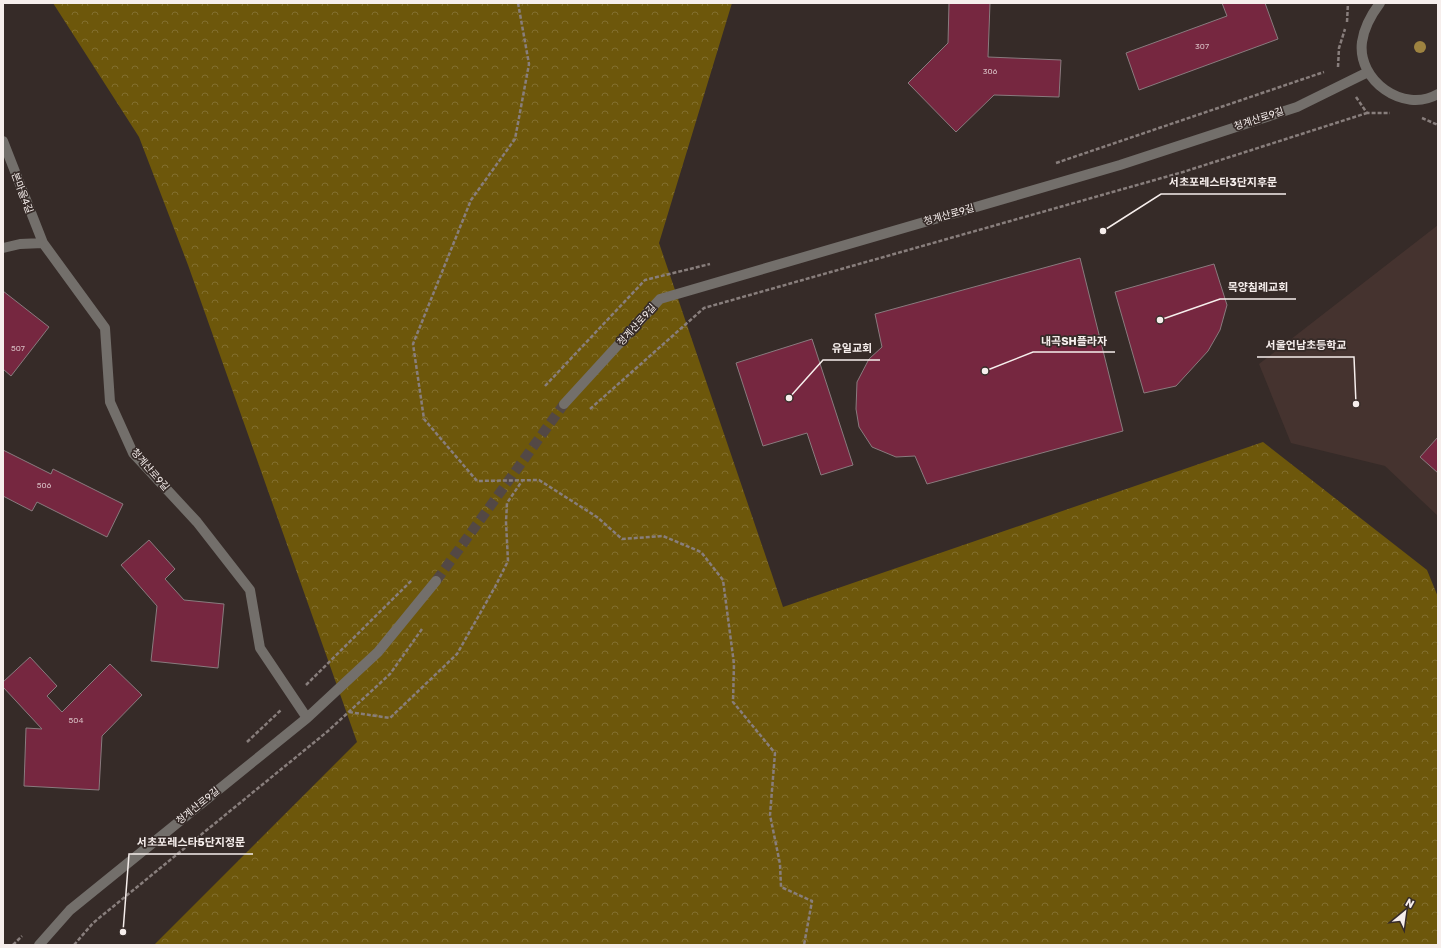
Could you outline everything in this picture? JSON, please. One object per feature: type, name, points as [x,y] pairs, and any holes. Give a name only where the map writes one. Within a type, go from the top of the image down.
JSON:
[{"type":"street","points":[[1380,3],[1366,25],[1362,43],[1364,62],[1368,72],[1381,89],[1398,97],[1416,100],[1438,94]]},
{"type":"street","name":"청계산로9길","points":[[564,404],[660,299],[1120,165],[1297,107],[1368,72]]},
{"type":"street","name":"본마을4길","points":[[3,141],[43,244]]},
{"type":"street","points":[[3,248],[20,244],[43,244]]},
{"type":"street","name":"청계산로9길","points":[[43,244],[105,328],[110,402],[133,453],[197,522],[250,590],[260,648],[307,718]]},
{"type":"street","name":"청계산로9길","points":[[39,945],[70,910],[307,718],[378,652],[436,581]]},
{"type":"path","points":[[518,3],[529,64],[515,139],[471,200],[413,344],[424,419],[477,481],[539,480],[597,517],[622,539],[664,536],[701,552],[724,580],[734,664],[733,702],[775,753],[770,815],[780,864],[781,887],[812,901],[804,945]]},
{"type":"path","points":[[590,409],[704,308],[1183,172],[1367,113]]},
{"type":"path","points":[[348,712],[390,718],[457,654],[508,560],[507,503],[522,480]]},
{"type":"path","points":[[245,743],[415,577]]},
{"type":"path","points":[[13,945],[23,935]]},
{"type":"shaded area","points":[[1438,225],[1438,516],[1385,466],[1291,443],[1259,364]]},
{"type":"green space","points":[[53,3],[732,3],[659,243],[783,607],[1263,442],[1427,570],[1438,597],[1438,945],[154,945],[357,742],[188,265],[139,137]]},
{"type":"building","points":[[949,3],[990,3],[988,57],[1061,60],[1059,97],[994,95],[956,132],[908,83],[948,43]]},
{"type":"building","points":[[1222,3],[1265,3],[1278,39],[1139,90],[1126,53],[1227,16]]},
{"type":"building","points":[[1080,258],[1123,431],[927,484],[915,456],[896,457],[872,447],[859,427],[856,409],[857,382],[869,359],[882,347],[875,314]]},
{"type":"building","points":[[1214,264],[1227,305],[1220,330],[1208,351],[1176,386],[1144,393],[1115,292]]},
{"type":"building","points":[[3,291],[49,327],[11,376],[3,369]]},
{"type":"building","points":[[812,339],[853,465],[821,475],[807,433],[763,446],[736,363]]},
{"type":"building","points":[[1438,437],[1438,473],[1420,457]]},
{"type":"building","points":[[3,450],[51,474],[53,469],[123,504],[107,537],[37,502],[32,511],[3,496]]},
{"type":"building","points":[[149,540],[175,569],[165,579],[184,600],[224,604],[218,668],[151,661],[157,606],[121,565]]},
{"type":"building","points":[[30,657],[57,686],[47,696],[62,712],[110,664],[142,695],[102,736],[99,790],[24,786],[26,728],[42,729],[3,687],[3,682]]},
{"type":"tunnel","points":[[436,581],[564,404]]},
{"type":"place","name":"서초포레스타3단지후문","points":[[1103,231]]},
{"type":"place","name":"목양침례교회","points":[[1160,320]]},
{"type":"place","name":"내곡SH플라자","points":[[985,371]]},
{"type":"place","name":"유일교회","points":[[789,398]]},
{"type":"place","name":"서울언남초등학교","points":[[1356,404]]},
{"type":"place","name":"서초포레스타5단지정문","points":[[123,932]]}]
